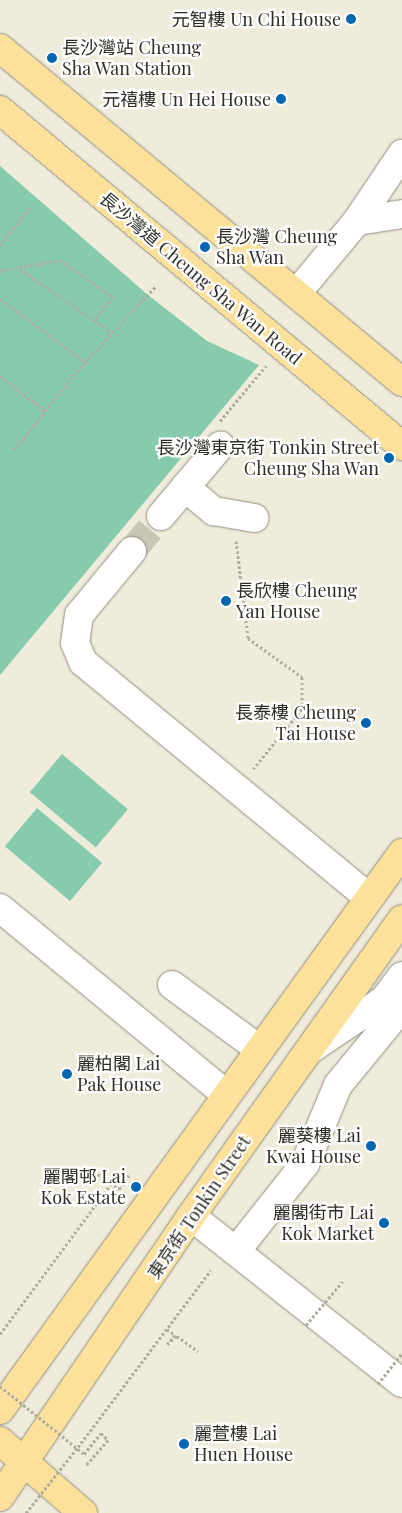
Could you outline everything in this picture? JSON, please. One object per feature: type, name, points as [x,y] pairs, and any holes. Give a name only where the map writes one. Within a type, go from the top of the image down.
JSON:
[{"type":"main road","points":[[0,48],[402,382]]},
{"type":"main road","name":"長沙灣道 Cheung Sha Wan Road","points":[[0,110],[402,446]]},
{"type":"main road","points":[[0,1410],[226,1094],[402,853]]},
{"type":"main road","name":"東京街 Tonkin Street","points":[[0,1497],[191,1216],[402,919]]},
{"type":"main road","points":[[0,1441],[83,1513]]},
{"type":"main road","points":[[0,1497],[16,1513]]},
{"type":"lane","points":[[296,294],[357,221],[402,154]]},
{"type":"lane","points":[[357,221],[402,214]]},
{"type":"lane","points":[[161,516],[220,446]]},
{"type":"lane","points":[[185,487],[214,511],[244,518]]},
{"type":"lane","points":[[132,551],[79,615],[74,643],[83,662],[369,898]]},
{"type":"lane","points":[[0,908],[12,929],[226,1094]]},
{"type":"lane","points":[[308,1051],[384,1000],[402,976]]},
{"type":"lane","points":[[172,985],[259,1049]]},
{"type":"lane","points":[[236,1251],[305,1164],[338,1085],[402,1008]]},
{"type":"lane","points":[[191,1216],[236,1251],[379,1375]]},
{"type":"path","points":[[1,243],[30,207]]},
{"type":"path","points":[[0,271],[20,269],[60,260],[112,297],[95,318]]},
{"type":"path","points":[[20,269],[95,318],[111,332]]},
{"type":"path","points":[[14,450],[85,362],[156,286]]},
{"type":"path","points":[[0,299],[85,362]]},
{"type":"path","points":[[0,376],[45,411]]},
{"type":"path","points":[[244,518],[248,638],[302,677],[302,709],[253,767],[254,774]]},
{"type":"path","points":[[94,1171],[119,1189],[129,1175]]},
{"type":"path","points":[[0,1334],[111,1184]]},
{"type":"path","points":[[26,1513],[211,1270]]},
{"type":"path","points":[[306,1325],[343,1281]]},
{"type":"path","points":[[167,1329],[175,1335],[167,1344],[177,1336],[198,1351]]},
{"type":"path","points":[[379,1375],[402,1353]]},
{"type":"path","points":[[0,1386],[78,1447],[84,1454],[101,1433],[108,1440],[86,1465]]},
{"type":"green space","points":[[0,166],[148,295],[207,341],[259,365],[0,675]]},
{"type":"green space","points":[[62,754],[128,809],[96,848],[30,792]]},
{"type":"green space","points":[[37,808],[102,863],[70,901],[5,846]]},
{"type":"tunnel","points":[[132,551],[161,516]]},
{"type":"place","name":"元智樓 Un Chi House","points":[[351,19]]},
{"type":"place","name":"長沙灣站 Cheung Sha Wan Station","points":[[52,58]]},
{"type":"place","name":"元禧樓 Un Hei House","points":[[281,99]]},
{"type":"place","name":"長沙灣 Cheung Sha Wan","points":[[205,247]]},
{"type":"place","name":"長沙灣東京街 Tonkin Street Cheung Sha Wan","points":[[389,458]]},
{"type":"place","name":"長欣樓 Cheung Yan House","points":[[226,601]]},
{"type":"place","name":"長泰樓 Cheung Tai House","points":[[366,723]]},
{"type":"place","name":"麗柏閣 Lai Pak House","points":[[67,1074]]},
{"type":"place","name":"麗葵樓 Lai Kwai House","points":[[371,1146]]},
{"type":"place","name":"麗閣邨 Lai Kok Estate","points":[[136,1187]]},
{"type":"place","name":"麗閣街市 Lai Kok Market","points":[[384,1223]]},
{"type":"place","name":"麗萱樓 Lai Huen House","points":[[184,1444]]}]
